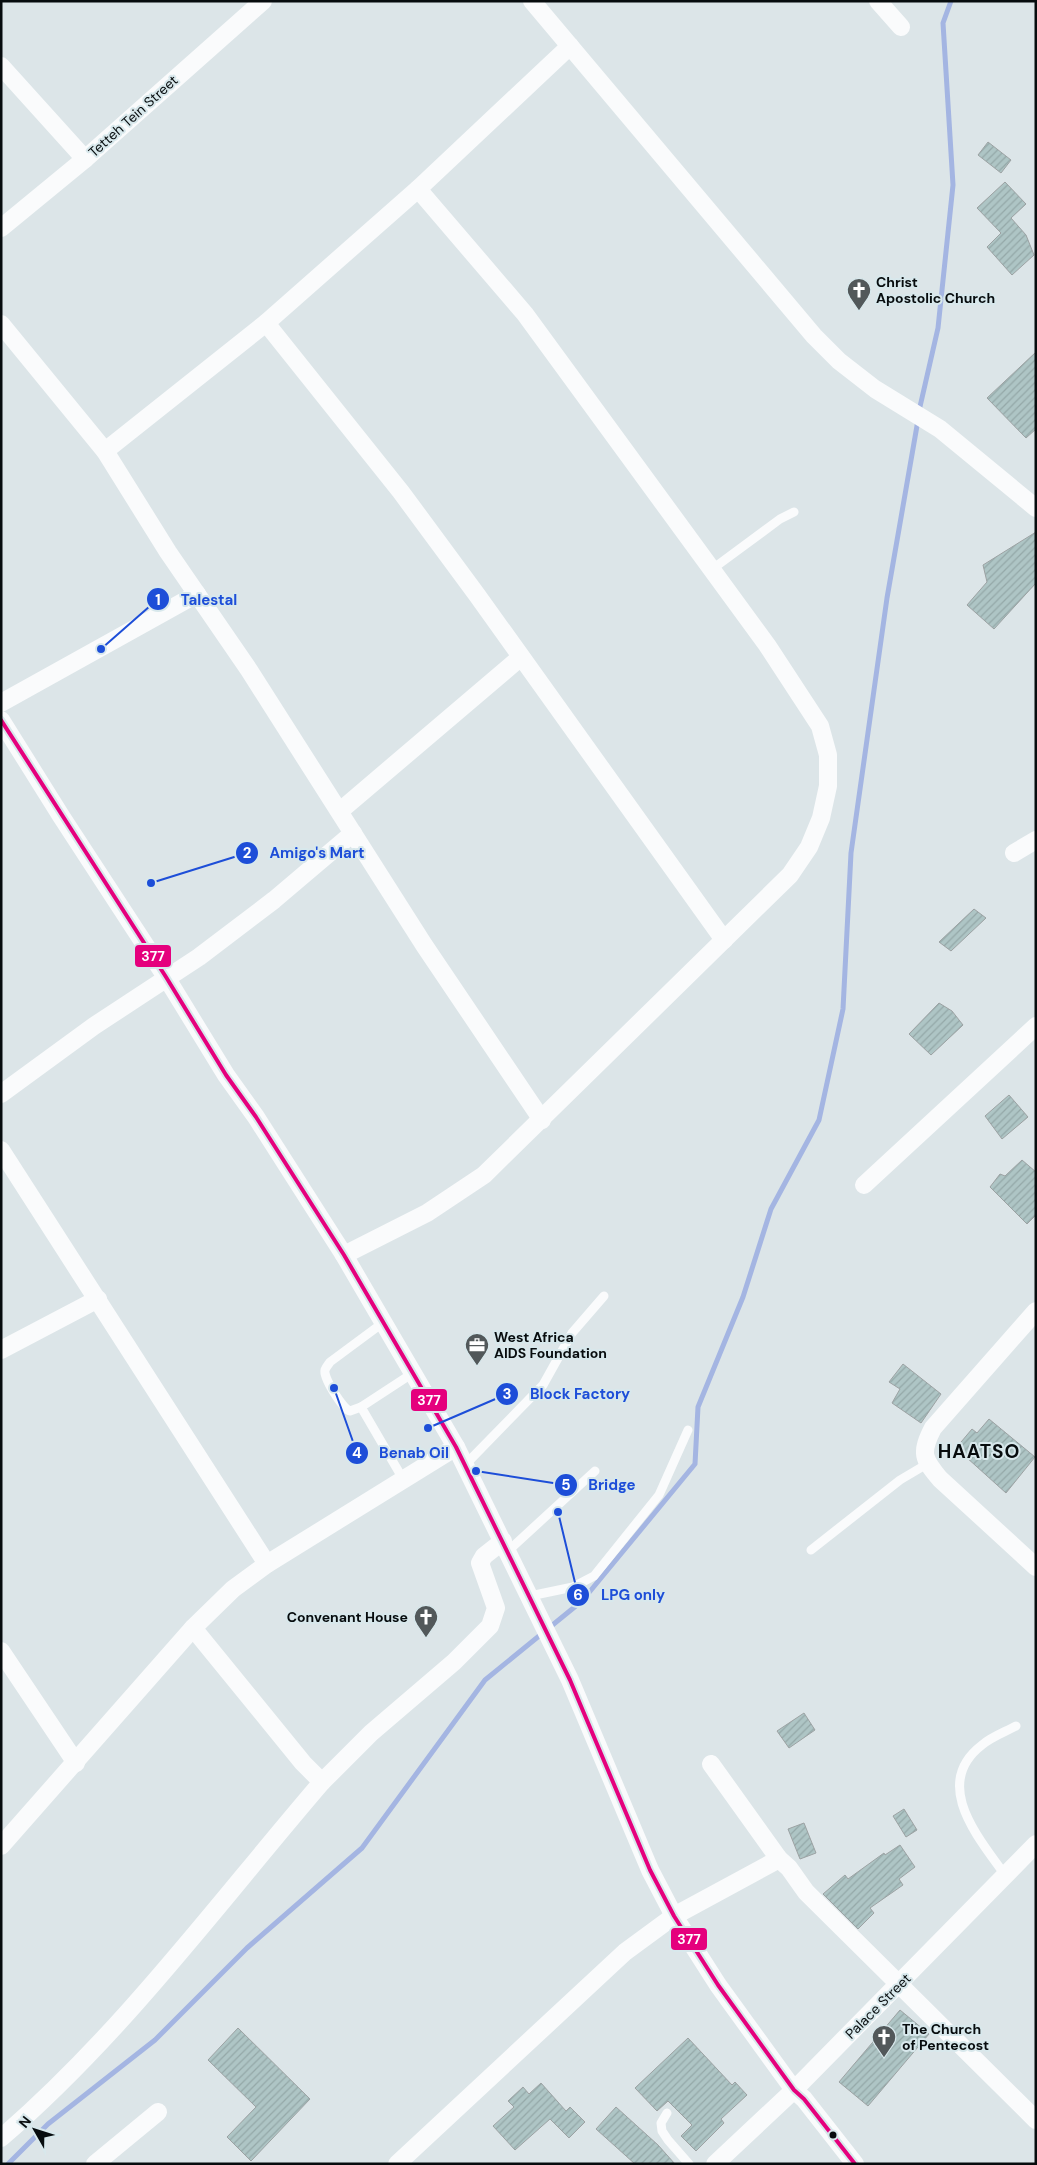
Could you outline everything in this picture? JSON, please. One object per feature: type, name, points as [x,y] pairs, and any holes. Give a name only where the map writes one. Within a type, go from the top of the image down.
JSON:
[{"type":"street","name":"Tetteh Tein Street","points":[[1,228],[85,159],[262,1]]},
{"type":"street","points":[[532,1],[796,316],[839,361],[875,389],[940,428],[1036,508]]},
{"type":"street","points":[[878,1],[902,27]]},
{"type":"street","points":[[105,451],[266,323],[418,189],[570,46]]},
{"type":"street","points":[[1,66],[85,159]]},
{"type":"street","points":[[344,1255],[427,1213],[484,1176],[542,1120],[790,875],[809,848],[821,818],[828,786],[828,755],[820,726],[767,645],[525,314],[418,189]]},
{"type":"street","points":[[266,323],[401,492],[724,940]]},
{"type":"street","points":[[1,324],[105,451],[197,594],[249,670],[424,945],[542,1120]]},
{"type":"street","points":[[1,703],[197,594]]},
{"type":"street","points":[[340,811],[521,657]]},
{"type":"street","points":[[1,720],[60,816],[166,977],[226,1074],[256,1117],[344,1255],[456,1447],[570,1680],[650,1870],[674,1916],[718,1985],[794,2090],[804,2099],[855,2164]]},
{"type":"street","points":[[1,1094],[94,1026],[199,957],[274,900],[353,833]]},
{"type":"street","points":[[1014,853],[1036,840]]},
{"type":"street","points":[[864,1185],[1036,1026]]},
{"type":"street","points":[[1,1150],[98,1299],[160,1400],[268,1564]]},
{"type":"street","points":[[1,1350],[98,1299]]},
{"type":"street","points":[[1036,1311],[933,1428],[924,1452],[927,1464],[940,1479],[1036,1567]]},
{"type":"street","points":[[1,1846],[193,1628],[233,1589],[268,1564],[456,1447]]},
{"type":"street","points":[[1,2138],[61,2084],[156,1982],[322,1782],[371,1733],[454,1662],[490,1626],[496,1608],[480,1562],[484,1556],[506,1546]]},
{"type":"street","points":[[193,1628],[303,1763],[322,1782]]},
{"type":"street","points":[[1,1651],[76,1763]]},
{"type":"street","points":[[711,1764],[779,1859],[806,1892],[1036,2120]]},
{"type":"street","name":"Palace Street","points":[[716,2164],[794,2090],[900,1984],[1036,1844]]},
{"type":"street","points":[[397,2164],[625,1952],[674,1916],[779,1859]]},
{"type":"street","points":[[95,2164],[158,2112]]},
{"type":"lane","points":[[711,570],[780,519],[794,512]]},
{"type":"lane","points":[[465,1465],[543,1385],[572,1334],[604,1296]]},
{"type":"lane","points":[[384,1322],[330,1362],[325,1370],[326,1378],[344,1408],[350,1411],[361,1407],[413,1373]]},
{"type":"lane","points":[[361,1407],[403,1480]]},
{"type":"lane","points":[[530,1596],[573,1587],[594,1576],[660,1495],[688,1430]]},
{"type":"lane","points":[[811,1550],[900,1480],[927,1464]]},
{"type":"lane","points":[[506,1546],[595,1471]]},
{"type":"lane","points":[[1004,1876],[970,1826],[960,1802],[961,1773],[970,1756],[983,1744],[1016,1726]]},
{"type":"lane","points":[[667,2113],[661,2123],[662,2131],[689,2164]]},
{"type":"building","points":[[988,142],[1011,160],[1001,173],[978,155]]},
{"type":"building","points":[[1005,182],[1026,204],[1011,218],[1026,235],[1034,255],[1012,275],[987,247],[1001,233],[977,208]]},
{"type":"building","points":[[1036,352],[1036,429],[1026,438],[987,398]]},
{"type":"building","points":[[1036,532],[1036,583],[994,629],[967,605],[987,582],[983,565]]},
{"type":"building","points":[[974,909],[986,918],[951,951],[939,942]]},
{"type":"building","points":[[939,1003],[952,1011],[963,1025],[931,1055],[909,1034]]},
{"type":"building","points":[[1009,1095],[1028,1117],[1002,1139],[985,1116]]},
{"type":"building","points":[[1022,1160],[1036,1172],[1036,1215],[1027,1224],[990,1187],[1000,1174],[1005,1176]]},
{"type":"building","points":[[903,1364],[941,1394],[921,1423],[892,1403],[900,1389],[889,1382]]},
{"type":"building","points":[[989,1419],[1035,1457],[1006,1493],[956,1448],[972,1429],[977,1433]]},
{"type":"building","points":[[804,1713],[815,1730],[789,1748],[777,1731]]},
{"type":"building","points":[[904,1809],[917,1830],[906,1837],[893,1816]]},
{"type":"building","points":[[804,1823],[816,1853],[800,1859],[788,1829]]},
{"type":"building","points":[[900,1845],[915,1867],[899,1879],[903,1885],[870,1908],[874,1913],[858,1929],[823,1894],[845,1875],[848,1879],[884,1853],[885,1855]]},
{"type":"building","name":"The Church of Pentecost","points":[[900,2010],[929,2034],[868,2106],[839,2082]]},
{"type":"building","points":[[238,2028],[310,2099],[251,2161],[227,2137],[256,2107],[208,2060]]},
{"type":"building","points":[[688,2038],[732,2085],[735,2082],[747,2095],[721,2119],[724,2123],[696,2151],[681,2136],[692,2125],[668,2101],[657,2111],[635,2088]]},
{"type":"building","points":[[541,2083],[566,2111],[570,2107],[585,2122],[569,2138],[550,2119],[515,2150],[493,2126],[514,2107],[508,2101],[523,2087],[529,2094]]},
{"type":"building","points":[[616,2107],[658,2145],[675,2164],[635,2164],[596,2129]]},
{"type":"waterway","points":[[919,411],[938,328],[953,185],[943,23],[951,1]]},
{"type":"waterway","points":[[8,2164],[48,2124],[155,2040],[247,1948],[362,1848],[485,1680],[582,1601],[695,1464],[698,1407],[743,1297],[771,1209],[819,1120],[843,1009],[851,853],[887,598],[918,420]]},
{"type":"transit line","name":"377","points":[[1,720],[166,977],[226,1075],[256,1117],[344,1255],[456,1447],[570,1680],[650,1870],[674,1916],[718,1985],[794,2090],[804,2099],[855,2164]]},
{"type":"place","name":"Christ Apostolic Church","points":[[859,311]]},
{"type":"place","name":"Talestal","points":[[101,649]]},
{"type":"place","name":"Amigo's Mart","points":[[151,883]]},
{"type":"place","name":"West Africa AIDS Foundation","points":[[477,1366]]},
{"type":"place","name":"Benab Oil","points":[[334,1388]]},
{"type":"place","name":"Block Factory","points":[[428,1428]]},
{"type":"place","name":"Bridge","points":[[476,1471]]},
{"type":"place","name":"LPG only","points":[[558,1512]]},
{"type":"place","name":"Convenant House","points":[[426,1638]]},
{"type":"place","name":"The Church of Pentecost","points":[[884,2058]]},
{"type":"district","name":"HAATSO","points":[[979,1451]]}]
